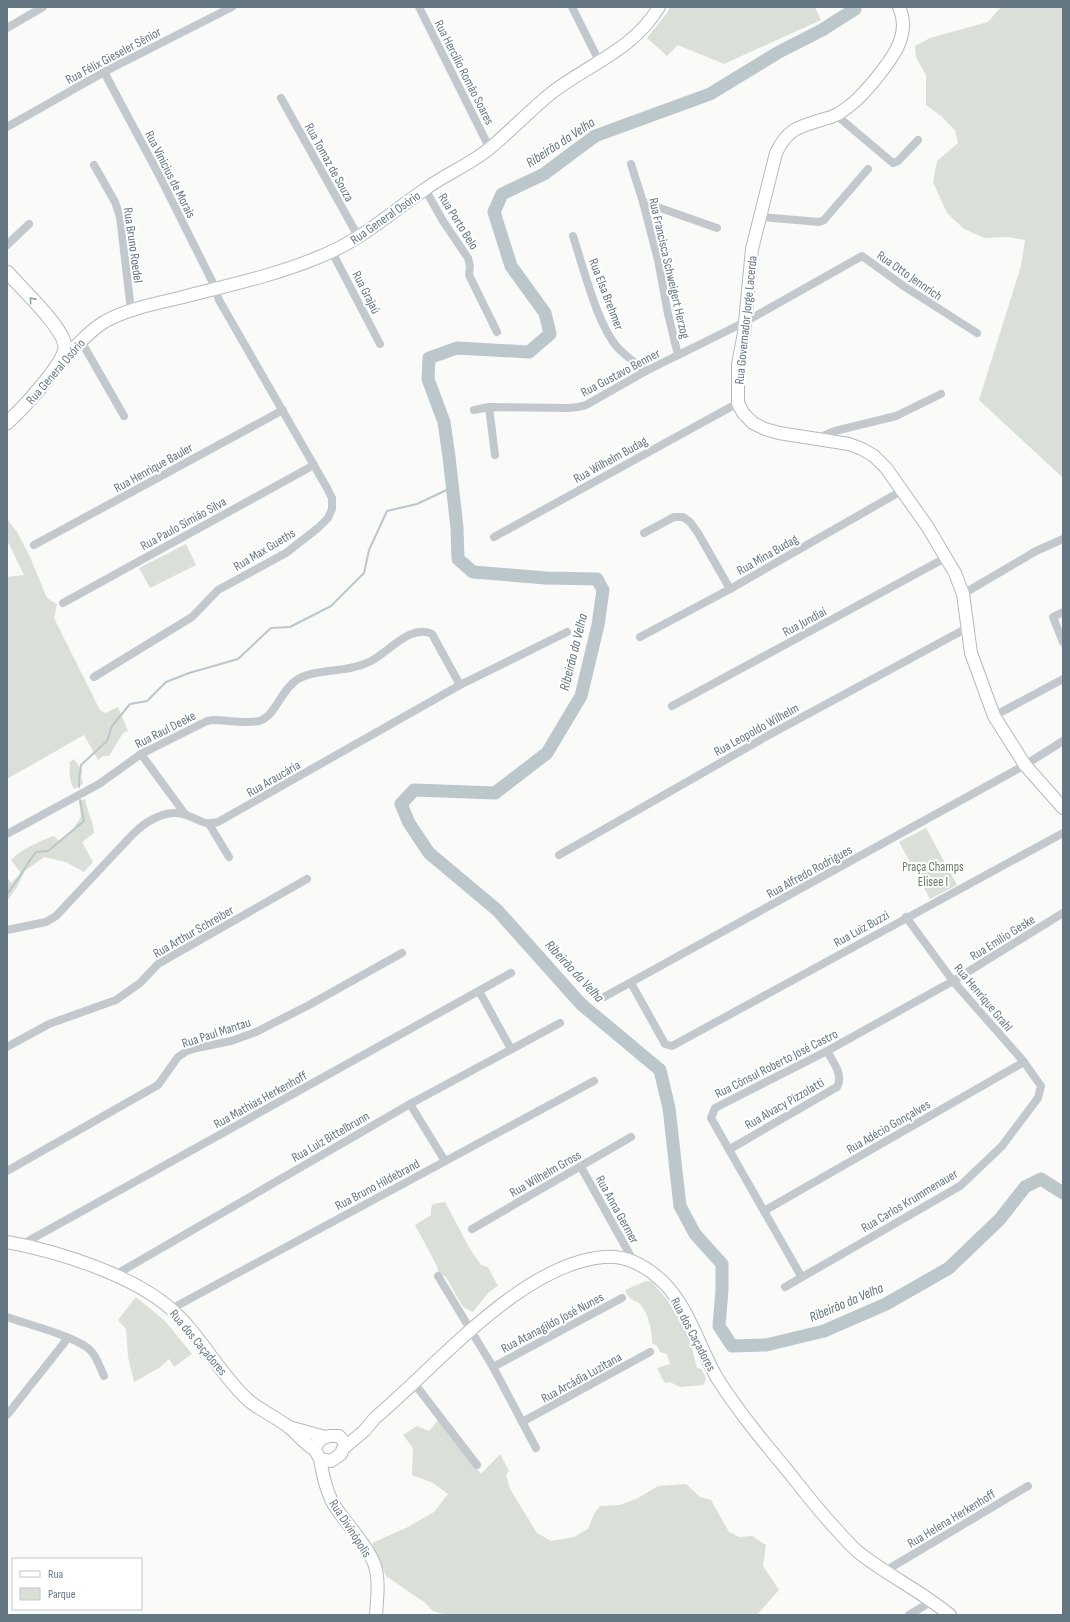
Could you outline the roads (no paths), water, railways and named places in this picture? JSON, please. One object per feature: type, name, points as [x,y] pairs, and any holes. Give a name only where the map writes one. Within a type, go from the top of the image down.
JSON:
[{"type":"main road","name":"Rua General Osório","points":[[7,423],[19,413],[59,363],[81,341],[104,322],[131,310],[283,270],[332,252],[358,238],[425,189],[462,168],[490,149],[548,96],[568,81],[620,49],[646,25],[659,7]]},
{"type":"main road","name":"Rua Governador Jorge Lacerda","points":[[899,7],[903,21],[902,38],[893,58],[859,99],[836,115],[796,129],[789,133],[776,153],[751,256],[745,322],[738,364],[738,403],[743,413],[753,423],[765,429],[779,433],[849,444],[862,449],[874,456],[904,490],[955,573],[963,594],[971,653],[994,716],[1025,765],[1063,808]]},
{"type":"main road","points":[[7,272],[65,334],[74,338],[91,332]]},
{"type":"main road","points":[[57,327],[65,344],[64,354],[59,363]]},
{"type":"main road","name":"Rua dos Caçadores","points":[[7,1242],[95,1267],[149,1292],[171,1309],[247,1400],[289,1427],[322,1457]]},
{"type":"main road","name":"Rua dos Caçadores","points":[[345,1447],[364,1431],[375,1418],[504,1302],[556,1272],[577,1264],[604,1257],[616,1257],[634,1262],[656,1276],[677,1299],[688,1317],[716,1376],[741,1414],[823,1515],[858,1552],[932,1601],[950,1615]]},
{"type":"main road","name":"Rua dos Caçadores","points":[[339,1436],[375,1418]]},
{"type":"main road","name":"Rua dos Caçadores","points":[[289,1427],[325,1437]]},
{"type":"main road","points":[[339,1436],[344,1440],[345,1447],[341,1454],[322,1457],[318,1442],[325,1437],[339,1436]]},
{"type":"main road","name":"Rua Divinópolis","points":[[322,1457],[327,1490],[335,1507],[363,1544],[374,1564],[377,1577],[376,1615]]},
{"type":"street","points":[[7,28],[43,7]]},
{"type":"street","name":"Rua Félix Gieseler Sênior","points":[[7,127],[104,72],[232,7]]},
{"type":"street","name":"Rua Hercílio Romão Soares","points":[[419,7],[490,149]]},
{"type":"street","points":[[572,7],[600,62]]},
{"type":"street","name":"Rua Vinicius de Morais","points":[[104,72],[159,175],[215,289]]},
{"type":"street","name":"Rua Tomaz de Souza","points":[[281,98],[358,238]]},
{"type":"street","points":[[836,115],[893,163],[898,161],[918,140]]},
{"type":"street","name":"Rua Francisca Schweigert Herzog","points":[[631,164],[643,202],[658,260],[668,314],[678,355]]},
{"type":"street","name":"Rua Bruno Roedel","points":[[94,166],[115,202],[120,216],[131,310]]},
{"type":"street","points":[[761,217],[819,222],[824,220],[868,169]]},
{"type":"street","name":"Rua Porto Belo","points":[[425,189],[443,221],[468,258],[470,266],[468,275],[497,332]]},
{"type":"street","points":[[643,202],[717,228]]},
{"type":"street","points":[[7,245],[29,224]]},
{"type":"street","name":"Rua Elsa Brehmer","points":[[573,236],[601,319],[611,339],[619,349],[646,371]]},
{"type":"street","name":"Rua Grajaú","points":[[332,252],[380,344]]},
{"type":"street","name":"Rua Otto Jennrich","points":[[745,322],[862,256],[937,308],[977,333]]},
{"type":"street","name":"Rua Max Gueths","points":[[94,677],[192,617],[218,590],[286,553],[318,528],[328,518],[332,509],[332,498],[219,300],[215,289]]},
{"type":"street","name":"Rua Gustavo Benner","points":[[474,410],[488,407],[578,407],[646,371],[745,322]]},
{"type":"street","points":[[81,341],[124,416]]},
{"type":"street","points":[[817,438],[835,431],[896,416],[941,394]]},
{"type":"street","name":"Rua Wilhelm Budag","points":[[494,537],[738,403]]},
{"type":"street","points":[[488,407],[495,455]]},
{"type":"street","name":"Rua Henrique Bauler","points":[[34,545],[283,410]]},
{"type":"street","name":"Rua Paulo Simião Silva","points":[[63,603],[314,465]]},
{"type":"street","name":"Rua Mina Budag","points":[[640,637],[730,589],[904,490]]},
{"type":"street","points":[[644,534],[674,517],[683,517],[690,522],[698,533],[730,589]]},
{"type":"street","points":[[963,594],[1036,551],[1063,539]]},
{"type":"street","name":"Rua Jundiaí","points":[[672,706],[946,558]]},
{"type":"street","points":[[1063,612],[1053,617],[1063,642]]},
{"type":"street","name":"Rua Leopoldo Wilhelm","points":[[559,855],[769,735],[967,628]]},
{"type":"street","name":"Rua Raul Deeke","points":[[7,834],[99,784],[141,754],[207,721],[258,721],[265,718],[271,712],[284,692],[298,679],[358,667],[371,661],[409,635],[418,631],[426,631],[432,634],[460,685]]},
{"type":"street","name":"Rua Araucária","points":[[209,824],[229,817],[460,685],[567,632]]},
{"type":"street","points":[[994,716],[1063,679]]},
{"type":"street","name":"Rua Alfredo Rodrigues","points":[[604,997],[1025,765],[1063,741]]},
{"type":"street","points":[[141,754],[186,814],[195,820],[209,824],[228,857]]},
{"type":"street","points":[[7,930],[46,922],[56,916],[142,825],[153,818],[169,814],[186,814]]},
{"type":"street","name":"Rua Luiz Buzzi","points":[[631,983],[665,1044],[672,1046],[906,917],[1063,833]]},
{"type":"street","name":"Rua Arthur Schreiber","points":[[7,1047],[49,1024],[116,1000],[140,983],[158,964],[307,879]]},
{"type":"street","name":"Rua Emílio Geske","points":[[954,981],[1063,913]]},
{"type":"street","name":"Rua Henrique Grahl","points":[[906,917],[954,981],[1024,1062],[1040,1086],[1041,1092]]},
{"type":"street","name":"Rua Paul Mantau","points":[[7,1171],[158,1085],[178,1057],[187,1051],[230,1041],[256,1032],[309,1005],[402,953]]},
{"type":"street","name":"Rua Mathias Herkenhoff","points":[[21,1245],[511,973]]},
{"type":"street","name":"Rua Cônsul Roberto José Castro","points":[[801,1276],[711,1118],[715,1108],[827,1051],[954,981]]},
{"type":"street","points":[[479,991],[511,1050]]},
{"type":"street","name":"Rua Luiz Bittelbrunn","points":[[115,1275],[410,1104],[560,1023]]},
{"type":"street","name":"Rua Alvacy Pizzolatti","points":[[730,1149],[836,1087],[840,1082],[839,1075],[827,1051]]},
{"type":"street","name":"Rua Adécio Gonçalves","points":[[764,1211],[1024,1062]]},
{"type":"street","name":"Rua Bruno Hildebrand","points":[[171,1309],[594,1081]]},
{"type":"street","name":"Rua Carlos Krummenauer","points":[[785,1287],[801,1276],[960,1186],[1002,1146],[1041,1092]]},
{"type":"street","points":[[410,1104],[445,1161]]},
{"type":"street","name":"Rua Wilhelm Gross","points":[[472,1229],[631,1137]]},
{"type":"street","name":"Rua Anna Germer","points":[[580,1166],[634,1262]]},
{"type":"street","points":[[438,1276],[493,1367],[536,1448]]},
{"type":"street","name":"Rua Atanagildo José Nunes","points":[[493,1367],[622,1298]]},
{"type":"street","points":[[7,1318],[68,1338],[84,1346],[91,1351],[104,1376]]},
{"type":"street","points":[[7,1415],[68,1338]]},
{"type":"street","name":"Rua Arcádia Luzitana","points":[[522,1422],[650,1352]]},
{"type":"street","points":[[414,1383],[477,1465]]},
{"type":"street","name":"Rua Helena Herkenhoff","points":[[885,1570],[1028,1486]]},
{"type":"street","points":[[909,1615],[932,1601]]},
{"type":"waterway","name":"Ribeirão da Velha","points":[[854,7],[855,9],[822,30],[779,52],[710,94],[595,136],[544,174],[502,194],[494,212],[511,266],[545,313],[550,334],[529,352],[457,348],[429,358],[428,379],[444,422],[457,528],[458,559],[473,572],[546,578],[597,579],[603,590],[598,625],[581,696],[547,753],[495,793],[414,790],[401,804],[409,823],[429,853],[497,910],[581,1004],[660,1070],[669,1108],[680,1206],[695,1234],[722,1264],[722,1290],[719,1326],[732,1346],[766,1345],[824,1331],[886,1304],[949,1268],[1000,1219],[1025,1187],[1041,1179],[1063,1193]]},
{"type":"waterway","points":[[79,787],[81,765],[107,741],[112,726],[130,704],[147,701],[166,682],[189,673],[238,659],[271,628],[290,627],[331,606],[364,573],[369,550],[387,511],[417,504],[453,487]]},
{"type":"waterway","points":[[7,894],[36,852],[48,851],[84,821],[80,800]]},
{"type":"park label","name":"Praça Champs Elisee I","points":[[933,874]]}]
